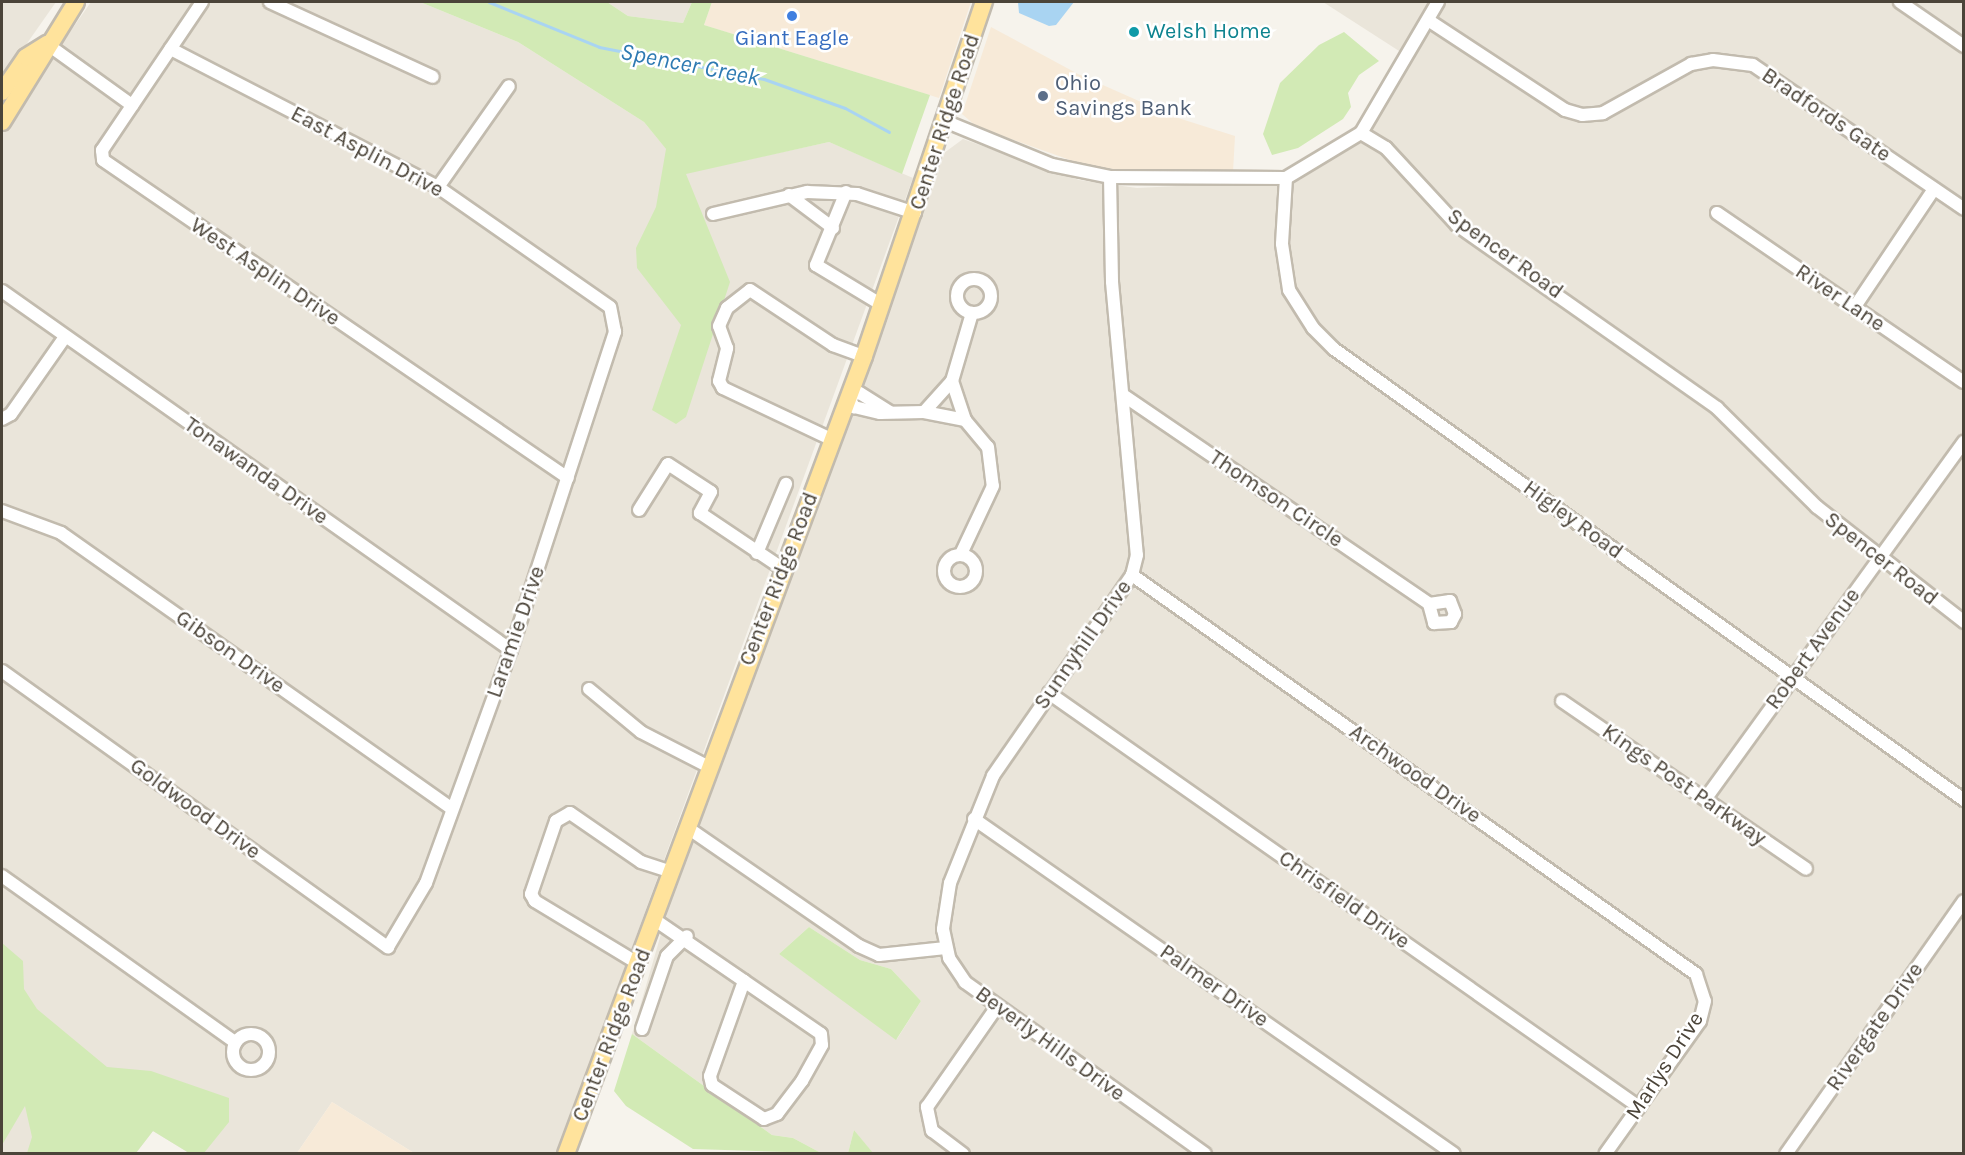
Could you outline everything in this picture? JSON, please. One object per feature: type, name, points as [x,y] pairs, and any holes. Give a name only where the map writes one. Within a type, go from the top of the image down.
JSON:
[{"type":"main road","points":[[2,122],[40,67],[47,44],[75,2]]},
{"type":"main road","name":"Center Ridge Road","points":[[566,1154],[639,964],[782,568],[864,356],[947,122],[984,2]]},
{"type":"main road","points":[[2,92],[26,57],[47,44]]},
{"type":"street","points":[[47,44],[132,105],[202,2]]},
{"type":"street","points":[[270,2],[433,77]]},
{"type":"street","points":[[947,122],[1052,165],[1110,177],[1286,178],[1361,133],[1438,2]]},
{"type":"street","points":[[1900,2],[1964,46]]},
{"type":"street","name":"Bradfords Gate","points":[[1428,20],[1565,110],[1581,115],[1603,113],[1691,64],[1713,60],[1753,65],[1964,209]]},
{"type":"street","name":"East Asplin Drive","points":[[171,49],[438,187],[610,308]]},
{"type":"street","points":[[438,187],[509,86]]},
{"type":"street","name":"West Asplin Drive","points":[[132,105],[102,150],[103,160],[113,169],[568,478]]},
{"type":"street","name":"Spencer Road","points":[[1361,133],[1386,148],[1457,225],[1717,408],[1878,561],[1964,622]]},
{"type":"street","name":"Sunnyhill Drive","points":[[946,948],[942,910],[974,819],[993,776],[1132,575],[1139,535],[1112,282],[1110,177]]},
{"type":"street","name":"Higley Road","points":[[1286,178],[1286,274],[1297,307],[1313,328],[1791,677],[1964,800]]},
{"type":"street","points":[[1854,308],[1934,189]]},
{"type":"street","points":[[846,192],[818,271],[882,305]]},
{"type":"street","points":[[712,214],[789,195],[846,192],[915,213]]},
{"type":"street","points":[[789,195],[833,228]]},
{"type":"street","name":"River Lane","points":[[1717,213],[1964,381]]},
{"type":"street","points":[[832,440],[723,388],[719,381],[727,348],[719,326],[738,296],[750,290],[832,345],[864,356]]},
{"type":"street","name":"Tonawanda Drive","points":[[2,291],[511,650]]},
{"type":"street","name":"Laramie Drive","points":[[388,947],[426,883],[451,808],[511,650],[615,332],[610,308]]},
{"type":"street","points":[[924,412],[952,381],[972,313]]},
{"type":"street","points":[[2,419],[11,414],[65,337]]},
{"type":"street","points":[[952,381],[965,420],[988,447],[993,469],[986,507],[963,552]]},
{"type":"street","name":"Thomson Circle","points":[[1123,394],[1429,604]]},
{"type":"street","points":[[848,396],[854,407],[890,412],[924,412],[965,420]]},
{"type":"street","name":"Robert Avenue","points":[[1706,798],[1791,677],[1964,442]]},
{"type":"street","points":[[639,510],[668,464],[711,492],[700,513],[782,568]]},
{"type":"street","points":[[757,553],[786,484]]},
{"type":"street","name":"Gibson Drive","points":[[2,511],[61,533],[451,808]]},
{"type":"street","name":"Archwood Drive","points":[[1132,575],[1696,974]]},
{"type":"street","name":"Goldwood Drive","points":[[2,670],[388,947]]},
{"type":"street","points":[[589,689],[641,732],[709,767]]},
{"type":"street","name":"Chrisfield Drive","points":[[1049,693],[1639,1107]]},
{"type":"street","name":"Kings Post Parkway","points":[[1562,701],[1806,869]]},
{"type":"street","points":[[639,964],[535,901],[531,894],[556,821],[570,813],[641,862],[671,872]]},
{"type":"street","name":"Palmer Drive","points":[[974,819],[1454,1154]]},
{"type":"street","points":[[688,828],[859,946],[879,955],[946,948]]},
{"type":"street","points":[[2,876],[236,1043]]},
{"type":"street","name":"Rivergate Drive","points":[[1786,1154],[1964,901]]},
{"type":"street","points":[[655,920],[687,936],[744,981],[821,1034],[822,1045],[802,1081],[777,1114],[764,1119],[712,1085],[710,1076],[744,981]]},
{"type":"street","points":[[642,1029],[667,956],[687,936]]},
{"type":"street","name":"Beverly Hills Drive","points":[[946,948],[965,982],[996,1008],[1204,1154]]},
{"type":"street","name":"Marlys Drive","points":[[1605,1154],[1700,1021],[1705,1001],[1696,974]]},
{"type":"street","points":[[963,1154],[932,1131],[927,1121],[927,1107],[996,1008]]},
{"type":"shaded area","points":[[2,2],[56,2],[2,79]]},
{"type":"shaded area","points":[[91,2],[420,2],[518,42],[644,122],[686,173],[829,142],[913,178],[557,1153],[414,1153],[332,1102],[297,1153],[189,1153],[153,1131],[136,1153],[2,1153],[2,129]]},
{"type":"shaded area","points":[[607,2],[692,2],[683,23],[628,16]]},
{"type":"shaded area","points":[[712,2],[971,2],[939,98],[704,25]]},
{"type":"shaded area","points":[[1323,2],[1963,2],[1963,1153],[873,1154],[854,1130],[848,1153],[821,1153],[793,1138],[772,1135],[632,1034],[679,872],[944,153],[963,139],[1079,180],[1137,188],[1300,180],[1371,127],[1410,58]],"holes":[[[809,927],[860,960],[891,969],[921,1001],[897,1039],[779,954]]]},
{"type":"shaded area","points":[[991,27],[1078,74],[1175,117],[1235,136],[1233,172],[1157,175],[1084,165],[977,127],[962,114]]},
{"type":"shaded area","points":[[332,1102],[414,1153],[297,1153]]},
{"type":"green space","points":[[420,2],[607,2],[628,16],[683,23],[692,2],[712,2],[704,25],[930,95],[902,174],[829,142],[686,174],[730,282],[686,417],[676,424],[652,410],[681,325],[637,268],[636,248],[656,207],[666,149],[644,122],[518,42]]},
{"type":"green space","points":[[1344,32],[1379,61],[1359,75],[1348,93],[1351,107],[1343,119],[1298,148],[1272,155],[1263,134],[1280,83],[1319,45]]},
{"type":"green space","points":[[809,927],[860,960],[891,969],[921,1001],[896,1040],[779,954]]},
{"type":"green space","points":[[2,943],[23,961],[24,989],[37,1009],[107,1067],[151,1071],[229,1098],[229,1122],[204,1153],[189,1153],[153,1131],[136,1153],[27,1153],[32,1137],[25,1106],[2,1145]]},
{"type":"green space","points":[[632,1034],[772,1135],[793,1138],[821,1153],[693,1149],[626,1106],[614,1091]]},
{"type":"green space","points":[[854,1130],[873,1153],[848,1153]]},
{"type":"water","points":[[1018,2],[1074,2],[1056,25],[1049,26],[1019,13]]},
{"type":"waterway","name":"Spencer Creek","points":[[489,2],[599,47],[764,79],[845,108],[889,132]]},
{"type":"place","name":"Giant Eagle","points":[[792,16]]},
{"type":"place","name":"Welsh Home","points":[[1134,32]]},
{"type":"place","name":"Ohio Savings Bank","points":[[1043,96]]}]
